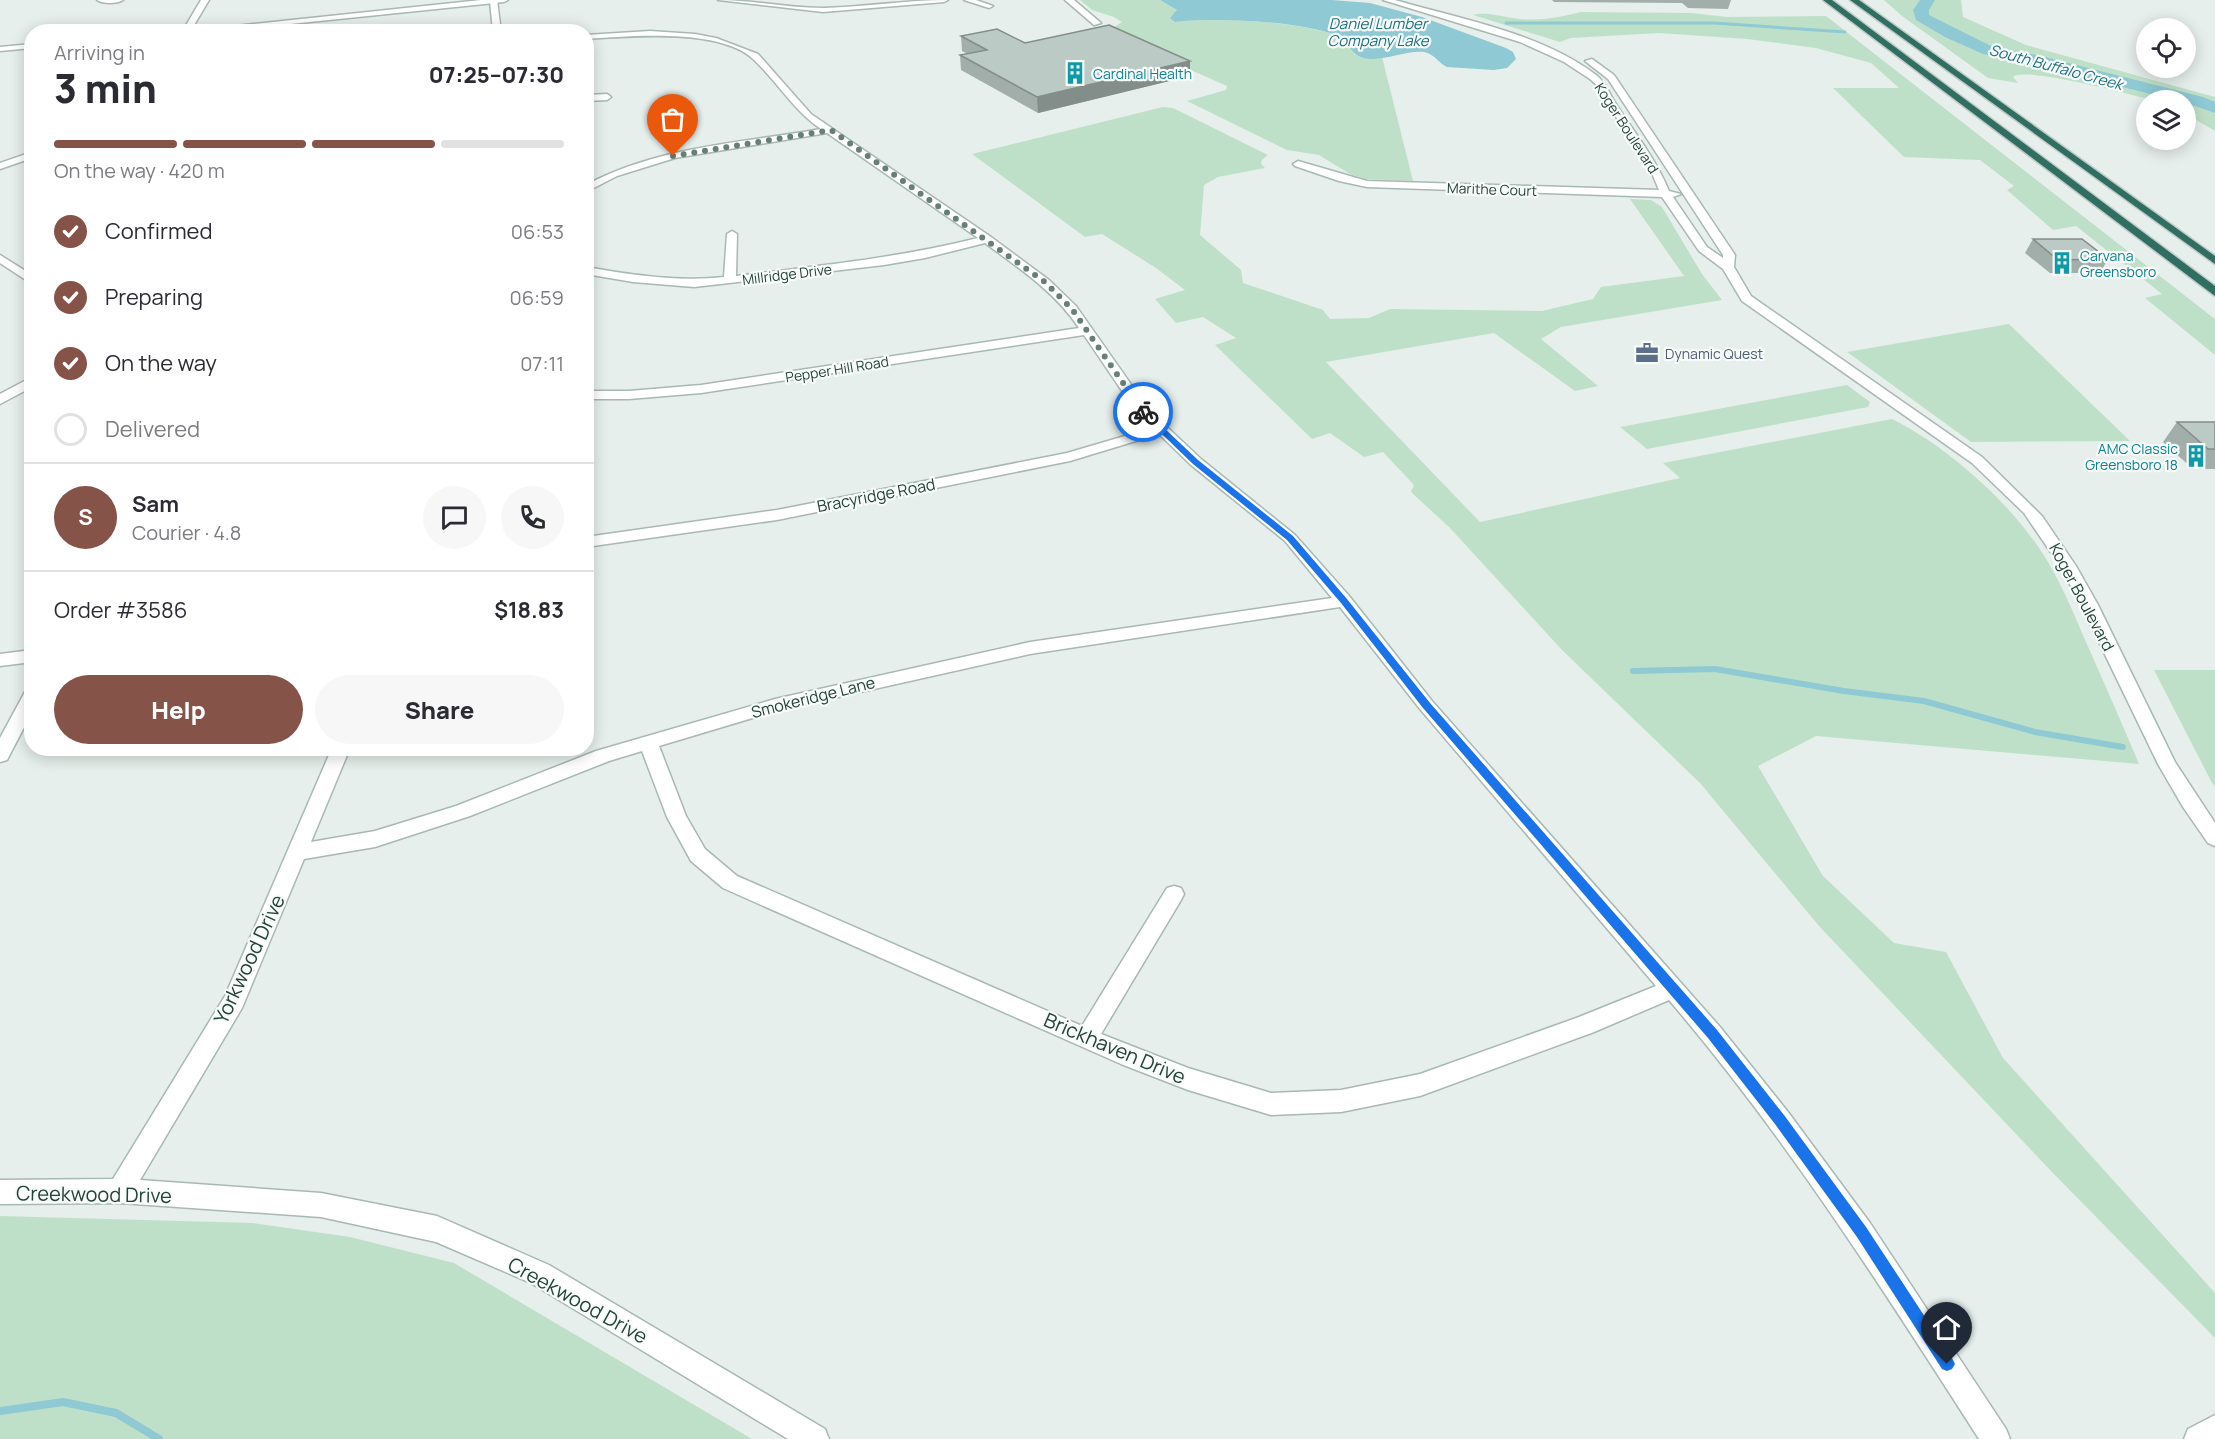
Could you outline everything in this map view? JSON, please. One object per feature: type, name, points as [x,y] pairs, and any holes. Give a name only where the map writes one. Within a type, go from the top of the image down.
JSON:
[{"type":"highway","points":[[1827,0],[2215,292]]},
{"type":"highway","points":[[1854,0],[2215,261]]},
{"type":"street","points":[[101,0],[119,0]]},
{"type":"street","points":[[189,24],[205,0]]},
{"type":"street","points":[[256,24],[504,0]]},
{"type":"street","points":[[722,0],[823,10],[873,9],[944,0]]},
{"type":"street","points":[[778,6],[789,0]]},
{"type":"street","points":[[968,0],[989,6]]},
{"type":"street","points":[[1069,0],[1097,23]]},
{"type":"street","name":"Koger Boulevard","points":[[1387,0],[1523,40],[1579,67],[1602,85],[1608,99],[1654,166],[1665,193],[1703,249],[1728,267],[1746,298],[1977,460],[2043,527],[2070,569],[2151,732],[2188,799],[2215,838]]},
{"type":"street","name":"Koger Boulevard","points":[[1408,0],[1541,39],[1597,65],[1612,79],[1729,255],[1728,267]]},
{"type":"street","points":[[494,1],[496,24]]},
{"type":"street","points":[[594,37],[646,34],[687,36],[745,50],[762,64],[808,116],[987,239],[1045,282],[1072,309],[1144,413],[1196,462],[1290,538],[1344,601],[1426,705],[1712,1034],[1780,1120],[1862,1232],[1996,1439]]},
{"type":"street","points":[[0,49],[24,47]]},
{"type":"street","points":[[594,98],[607,97]]},
{"type":"street","points":[[594,184],[609,175],[658,160],[831,130]]},
{"type":"street","points":[[0,166],[24,158]]},
{"type":"street","name":"Marithe Court","points":[[1298,164],[1343,179],[1367,184],[1665,193],[1689,196]]},
{"type":"street","points":[[730,280],[732,234]]},
{"type":"street","name":"Millridge Drive","points":[[594,272],[633,279],[694,284],[884,262],[926,255],[987,239]]},
{"type":"street","points":[[0,258],[24,275]]},
{"type":"street","name":"Pepper Hill Road","points":[[594,395],[629,395],[702,389],[1086,331]]},
{"type":"street","points":[[0,400],[24,386]]},
{"type":"street","name":"Bracyridge Road","points":[[594,541],[703,527],[789,512],[1070,457],[1162,429]]},
{"type":"street","name":"Smokeridge Lane","points":[[297,852],[375,839],[463,812],[603,756],[775,705],[1030,648],[1344,601]]},
{"type":"street","points":[[0,660],[24,657]]},
{"type":"street","points":[[0,755],[24,709]]},
{"type":"street","name":"Brickhaven Drive","points":[[648,742],[677,817],[698,855],[730,882],[1129,1058],[1271,1104],[1341,1101],[1420,1085],[1586,1025],[1672,989]]},
{"type":"street","name":"Yorkwood Drive","points":[[120,1191],[234,1001],[338,756]]},
{"type":"street","points":[[1087,1038],[1174,894]]},
{"type":"street","name":"Creekwood Drive","points":[[0,1192],[120,1191],[321,1205],[437,1229],[540,1274],[815,1439]]},
{"type":"street","points":[[2198,1439],[2215,1429]]},
{"type":"green space","points":[[1080,0],[1160,0],[1177,10],[1175,22],[1216,20],[1266,22],[1315,29],[1353,42],[1354,54],[1363,58],[1382,57],[1413,181],[1366,179],[1350,174],[1319,155],[1287,150],[1187,101],[1226,90],[1227,86],[1109,34],[1122,22],[1092,10]]},
{"type":"green space","points":[[1884,0],[1961,0],[1963,17],[2026,45],[2136,75],[2136,78],[2146,78],[2190,90],[2136,90],[2136,96],[2079,82],[2037,75],[2013,77],[2018,83],[1988,78],[1902,16]]},
{"type":"green space","points":[[1581,12],[1691,13],[1727,17],[1826,16],[2215,319],[2215,355],[2145,298],[2162,294],[2076,226],[2053,230],[2007,190],[2014,186],[1980,160],[1904,157],[1833,88],[1899,88],[1871,63],[1816,48],[1747,39],[1659,33],[1571,38],[1560,42],[1473,15],[1536,19]]},
{"type":"green space","points":[[2196,92],[2215,97],[2215,131],[2196,120]]},
{"type":"green space","points":[[1163,107],[1173,108],[1268,155],[1261,164],[1265,168],[1218,177],[1204,185],[1200,235],[1241,270],[1243,283],[1323,310],[1330,319],[1369,318],[1390,309],[1542,311],[1593,299],[1601,287],[1684,276],[1630,199],[1651,200],[1662,207],[1702,274],[1722,300],[1561,327],[1541,339],[1598,386],[1575,391],[1494,333],[1326,362],[1480,522],[1680,478],[1663,463],[1892,419],[1933,443],[1953,458],[2010,511],[2039,548],[2059,582],[2139,764],[1816,736],[1758,766],[1823,876],[1894,943],[1946,952],[2003,1058],[2215,1293],[2215,1338],[2052,1172],[1819,926],[1700,783],[1562,650],[1450,528],[1411,492],[1414,485],[1383,452],[1364,457],[1330,433],[1312,439],[1215,345],[1236,338],[1203,317],[1176,323],[1155,299],[1185,290],[1156,268],[1102,234],[1085,237],[972,154]]},
{"type":"green space","points":[[2009,324],[2130,441],[1971,442],[1847,352]]},
{"type":"green space","points":[[1847,385],[1870,402],[1868,407],[1647,449],[1620,427]]},
{"type":"green space","points":[[2154,670],[2215,670],[2215,787],[2211,781]]},
{"type":"green space","points":[[0,1216],[253,1223],[350,1237],[454,1263],[752,1439],[0,1439]]},
{"type":"water","name":"Daniel Lumber Company Lake","points":[[1160,0],[1332,0],[1370,3],[1422,17],[1506,48],[1513,52],[1516,59],[1507,68],[1494,70],[1447,67],[1424,52],[1385,58],[1365,58],[1357,55],[1351,49],[1352,42],[1315,29],[1266,22],[1216,20],[1175,22],[1170,18],[1177,10]]},
{"type":"building","name":"Cardinal Health","points":[[1109,25],[1190,61],[1037,97],[960,55],[987,50],[961,36],[997,29],[1025,43]]},
{"type":"building","points":[[2033,239],[2082,239],[2108,259],[2058,260]]},
{"type":"building","points":[[2177,422],[2215,422],[2215,449],[2208,449]]},
{"type":"waterway","name":"South Buffalo Creek","points":[[1928,0],[1921,10],[1921,17],[1989,51],[2037,60],[2197,101],[2215,108]]},
{"type":"waterway","points":[[1506,23],[1714,23],[1845,32]]},
{"type":"waterway","points":[[1633,671],[1715,669],[1844,691],[1924,701],[2035,732],[2123,747]]},
{"type":"waterway","points":[[0,1411],[63,1402],[116,1413],[159,1439]]},
{"type":"way so far","points":[[673,156],[831,130],[1045,282],[1072,309],[1143,412]]},
{"type":"place","name":"Cardinal Health","points":[[1075,73]]},
{"type":"place","name":"Carvana Greensboro","points":[[2062,263]]},
{"type":"place","name":"Dynamic Quest","points":[[1647,353]]},
{"type":"place","name":"AMC Classic Greensboro 18","points":[[2196,456]]},
{"type":"route","points":[[1143,412],[1196,462],[1290,538],[1344,601],[1426,705],[1712,1034],[1780,1120],[1862,1232],[1947,1364]]}]
